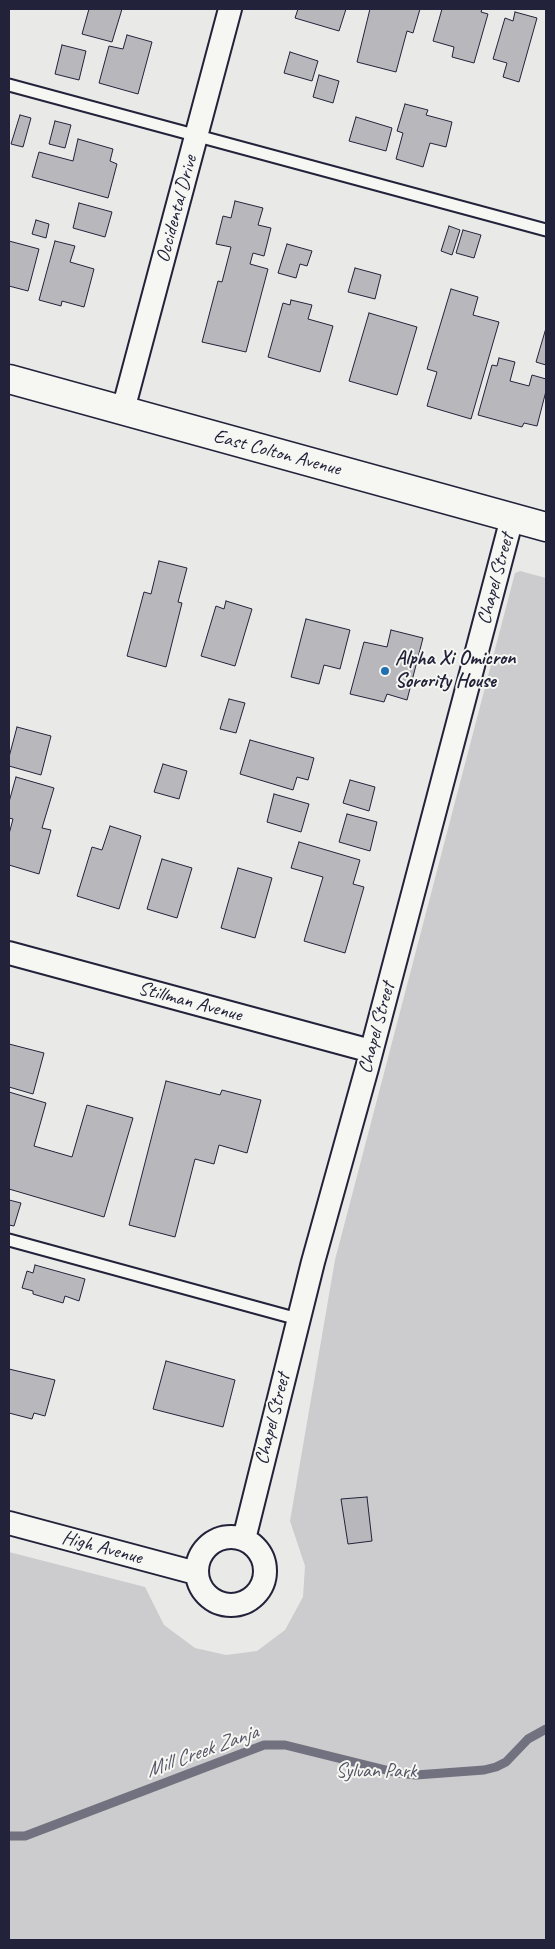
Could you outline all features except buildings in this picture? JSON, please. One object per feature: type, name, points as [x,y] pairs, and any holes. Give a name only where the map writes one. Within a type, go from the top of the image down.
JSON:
[{"type":"street","name":"Occidental Drive","points":[[123,410],[230,9]]},
{"type":"street","name":"East Colton Avenue","points":[[9,379],[546,527]]},
{"type":"street","name":"Chapel Street","points":[[244,1539],[298,1319],[512,518]]},
{"type":"street","name":"Stillman Avenue","points":[[9,953],[371,1051]]},
{"type":"street","name":"High Avenue","points":[[9,1523],[196,1573]]},
{"type":"street","points":[[232,1536],[244,1539],[260,1553],[265,1564],[263,1580],[255,1595],[246,1601],[236,1605],[214,1601],[205,1594],[199,1584],[196,1573],[202,1551],[211,1543],[221,1538],[232,1536]]},
{"type":"lane","points":[[9,85],[546,230]]},
{"type":"lane","points":[[9,1240],[298,1319]]},
{"type":"green space","name":"Sylvan Park","points":[[520,571],[546,578],[546,1940],[9,1940],[9,1552],[145,1587],[164,1625],[195,1648],[226,1655],[257,1651],[285,1630],[303,1597],[305,1566],[290,1521],[335,1260],[515,573]]},
{"type":"waterway","name":"Mill Creek Zanja","points":[[9,1836],[25,1836],[264,1745],[285,1745],[398,1773],[416,1775],[484,1770],[496,1767],[506,1762],[528,1739],[546,1729]]},
{"type":"place","name":"Alpha Xi Omicron Sorority House","points":[[385,671]]}]
